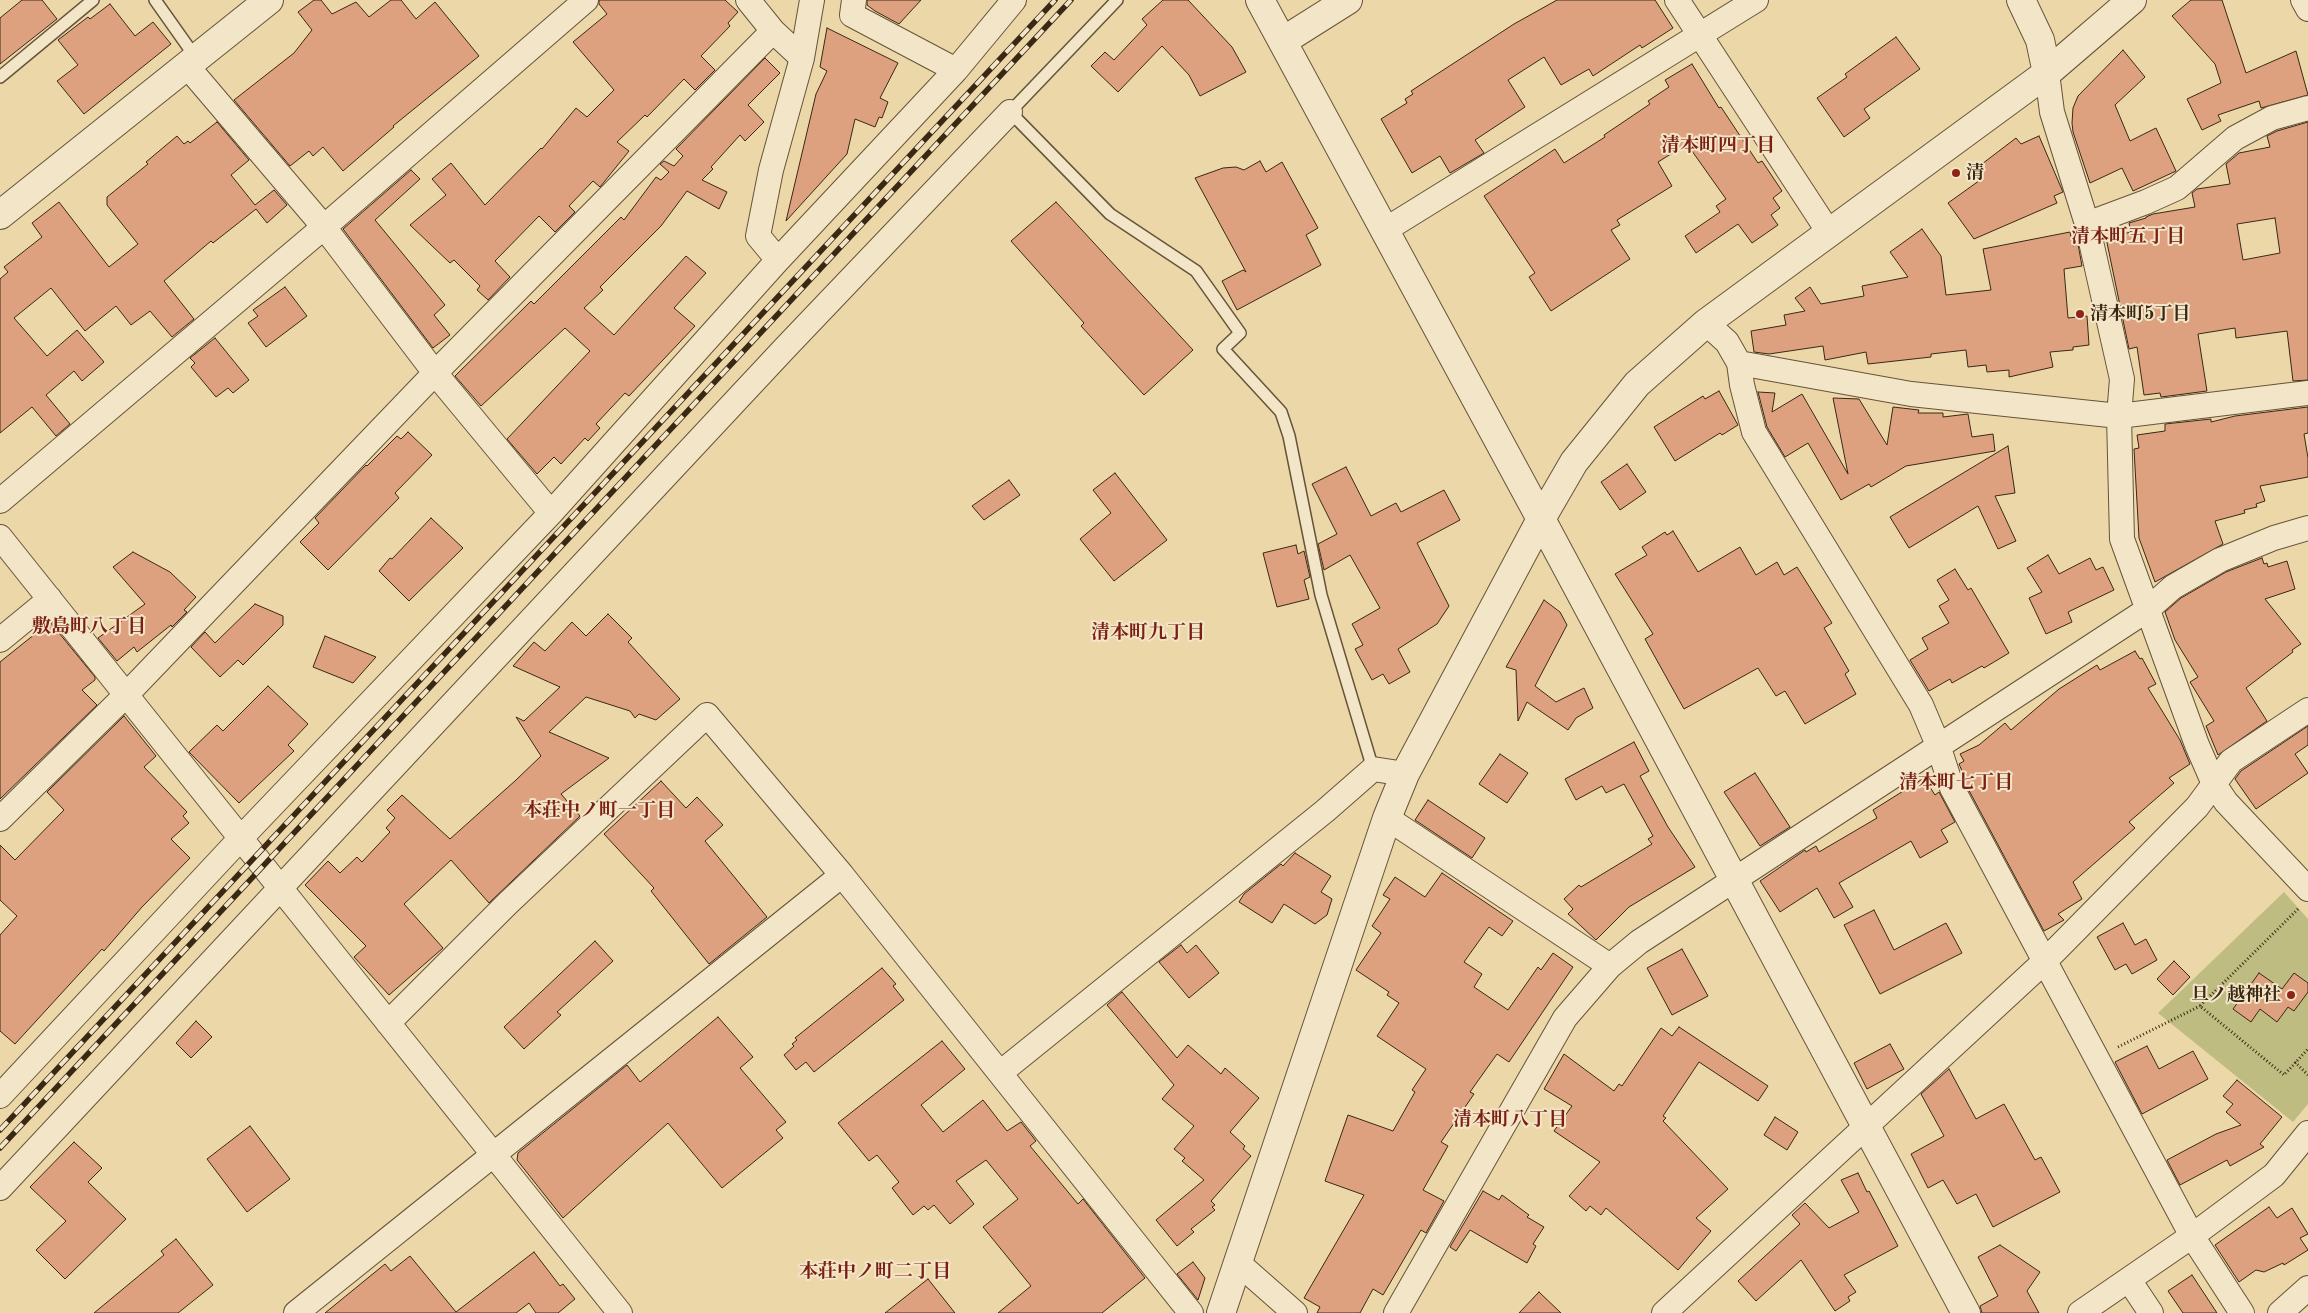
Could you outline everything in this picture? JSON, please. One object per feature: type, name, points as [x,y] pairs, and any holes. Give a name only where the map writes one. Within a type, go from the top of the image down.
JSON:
[{"type":"street","points":[[0,501],[324,228],[586,0]]},
{"type":"street","points":[[748,0],[773,32],[802,58]]},
{"type":"street","points":[[778,260],[758,236],[771,170],[802,58],[812,0]]},
{"type":"street","points":[[854,0],[852,15],[956,70]]},
{"type":"street","points":[[0,1096],[240,839],[551,513],[778,260],[956,70],[1014,0]]},
{"type":"street","points":[[1260,0],[1542,518],[1966,1313]]},
{"type":"street","points":[[1283,41],[1348,0]]},
{"type":"street","points":[[1677,0],[1830,234]]},
{"type":"street","points":[[1385,230],[1756,0]]},
{"type":"street","points":[[2021,0],[2040,40],[2052,112],[2086,224],[2122,379],[2119,416],[2122,539],[2197,746],[2214,784],[2226,802],[2305,898]]},
{"type":"street","points":[[1220,1313],[1387,818],[1405,774],[1574,462],[1637,384],[1706,323],[1830,234],[2047,73],[2132,0]]},
{"type":"street","points":[[2303,0],[2308,9]]},
{"type":"street","points":[[0,215],[266,1]]},
{"type":"street","points":[[0,819],[127,694],[435,373],[773,32]]},
{"type":"street","points":[[191,62],[324,228],[435,373],[551,513]]},
{"type":"street","points":[[2086,224],[2146,202],[2177,188],[2235,138],[2272,118],[2308,108]]},
{"type":"street","points":[[0,1188],[279,888],[1010,112]]},
{"type":"street","points":[[1706,323],[1727,342],[1739,362],[1742,385],[1754,432],[1921,705],[1938,745],[1952,788],[2192,1236],[2242,1313]]},
{"type":"street","points":[[1739,362],[1911,394],[2119,416],[2308,393]]},
{"type":"street","points":[[1396,1313],[1565,1018],[1610,966],[1639,942],[2147,610],[2173,588],[2220,560],[2274,538],[2308,528]]},
{"type":"street","points":[[0,537],[620,1313]]},
{"type":"street","points":[[0,640],[50,599]]},
{"type":"street","points":[[1664,1313],[2045,960],[2197,807],[2231,761],[2308,710]]},
{"type":"street","points":[[388,1023],[507,904],[707,715],[842,875],[1191,1313]]},
{"type":"street","points":[[1000,1074],[1325,811],[1373,769],[1405,774]]},
{"type":"street","points":[[1387,818],[1610,966]]},
{"type":"street","points":[[296,1313],[842,875]]},
{"type":"street","points":[[2080,1313],[2192,1236],[2274,1175],[2308,1134]]},
{"type":"street","points":[[1237,1262],[1295,1313]]},
{"type":"street","points":[[2129,1280],[2151,1313]]},
{"type":"street","points":[[2280,1313],[2308,1288]]},
{"type":"lane","points":[[0,77],[93,0]]},
{"type":"lane","points":[[154,0],[191,62]]},
{"type":"lane","points":[[1117,0],[1010,112],[1110,214],[1196,271],[1240,333],[1223,349],[1281,412],[1289,436],[1321,595],[1373,769]]},
{"type":"path","points":[[2097,1057],[2200,1006],[2305,898]]},
{"type":"path","points":[[2200,1006],[2284,1075],[2308,1049]]},
{"type":"path","points":[[2295,1062],[2308,1075]]},
{"type":"shaded area","points":[[2284,892],[2308,919],[2308,1104],[2293,1122],[2158,1013]]},
{"type":"building","points":[[22,0],[42,0],[57,19],[0,64],[0,18]]},
{"type":"building","points":[[314,0],[321,0],[332,14],[356,2],[369,17],[391,0],[401,0],[416,19],[435,2],[479,56],[393,126],[343,171],[323,147],[313,156],[309,151],[290,166],[234,100],[294,53],[312,30],[298,12]]},
{"type":"building","points":[[599,0],[725,0],[738,12],[728,23],[730,26],[701,56],[715,70],[695,90],[684,79],[647,117],[645,115],[617,142],[629,151],[600,187],[593,181],[569,206],[575,212],[555,232],[539,216],[495,261],[510,277],[488,300],[477,290],[480,286],[454,260],[450,263],[410,225],[446,195],[432,179],[451,163],[485,205],[542,149],[576,108],[587,117],[614,90],[573,42],[607,14],[599,4]]},
{"type":"building","points":[[867,0],[921,0],[899,24],[867,5]]},
{"type":"building","points":[[1163,0],[1188,0],[1232,47],[1246,72],[1200,96],[1189,75],[1162,46],[1118,92],[1091,66],[1105,52],[1114,60],[1147,25],[1142,19]]},
{"type":"building","points":[[1557,0],[1655,0],[1673,28],[1642,48],[1640,45],[1593,76],[1589,69],[1561,85],[1544,57],[1508,80],[1525,107],[1475,140],[1484,153],[1450,173],[1440,156],[1412,173],[1381,119],[1407,103],[1405,99],[1413,94],[1411,91],[1514,24]]},
{"type":"building","points":[[2191,0],[2222,0],[2246,73],[2296,51],[2308,95],[2261,108],[2259,101],[2218,115],[2221,121],[2202,130],[2187,99],[2221,83],[2215,64],[2172,16]]},
{"type":"building","points":[[110,4],[135,36],[153,22],[171,44],[84,114],[57,81],[78,65],[58,40],[88,17],[90,19]]},
{"type":"building","points":[[827,28],[898,63],[880,98],[888,102],[882,118],[879,117],[875,127],[855,119],[847,154],[786,221],[816,94],[827,71],[820,67]]},
{"type":"building","points":[[1896,37],[1920,69],[1864,109],[1870,118],[1844,137],[1817,98],[1847,77],[1845,74]]},
{"type":"building","points":[[2123,50],[2145,77],[2115,105],[2130,141],[2156,128],[2176,171],[2133,191],[2122,168],[2090,183],[2073,132],[2072,123],[2073,108],[2078,96]]},
{"type":"building","points":[[765,58],[780,73],[748,105],[764,122],[745,141],[740,135],[711,167],[713,169],[702,180],[727,192],[719,209],[687,191],[661,226],[600,287],[603,290],[584,308],[614,335],[686,256],[706,273],[674,308],[695,326],[629,396],[625,393],[596,424],[600,428],[588,441],[585,438],[561,464],[554,457],[537,474],[507,439],[590,351],[565,328],[481,406],[455,376],[531,301],[534,304],[621,217],[624,220],[656,177],[661,180],[669,172],[660,164],[664,161],[674,166],[683,156],[676,149]]},
{"type":"building","points":[[1692,64],[1719,108],[1721,107],[1758,163],[1762,161],[1782,191],[1773,198],[1780,208],[1771,215],[1778,225],[1752,243],[1738,224],[1696,253],[1685,236],[1720,212],[1716,206],[1726,199],[1687,144],[1658,162],[1672,186],[1617,220],[1620,225],[1611,230],[1630,259],[1551,311],[1529,277],[1535,273],[1484,196],[1555,149],[1564,163],[1605,137],[1604,135],[1650,104],[1648,101],[1669,87],[1665,80]]},
{"type":"building","points":[[217,122],[249,160],[231,175],[255,205],[274,190],[287,205],[267,223],[256,209],[213,243],[211,241],[164,281],[194,319],[172,337],[150,311],[131,325],[116,306],[85,331],[51,288],[14,318],[47,356],[77,330],[104,362],[82,381],[74,371],[46,395],[70,424],[56,436],[32,407],[0,433],[0,279],[8,272],[4,267],[42,237],[32,223],[59,202],[109,267],[138,244],[107,205],[107,197],[148,164],[146,162],[177,136],[184,144],[188,141],[190,143]]},
{"type":"building","points":[[2308,122],[2308,380],[2293,381],[2287,331],[2236,338],[2235,328],[2198,334],[2207,391],[2161,397],[2160,393],[2144,395],[2137,347],[2129,349],[2106,238],[2131,232],[2129,223],[2153,214],[2195,207],[2192,193],[2197,189],[2230,184],[2226,164],[2239,153],[2270,147],[2267,136],[2277,131]],"holes":[[[2275,218],[2280,253],[2243,260],[2237,224]]]},
{"type":"building","points":[[2039,136],[2063,192],[2054,196],[2057,203],[1974,239],[1948,203],[1983,178],[1978,167],[2016,138],[2021,144]]},
{"type":"building","points":[[1260,161],[1266,172],[1282,162],[1318,228],[1306,235],[1321,265],[1237,310],[1222,281],[1243,270],[1246,272],[1195,178],[1223,168],[1236,167],[1244,170]]},
{"type":"building","points":[[411,170],[420,179],[375,220],[445,305],[434,315],[450,335],[433,348],[343,229]]},
{"type":"building","points":[[1056,202],[1193,350],[1144,395],[1081,326],[1084,323],[1011,241]]},
{"type":"building","points":[[1922,229],[1941,256],[1946,295],[1991,290],[1983,249],[2070,232],[2073,246],[2078,244],[2082,266],[2064,269],[2068,318],[2087,316],[2089,345],[2073,347],[2073,350],[2050,352],[2053,367],[2009,377],[2009,370],[1987,372],[1986,365],[1968,367],[1966,350],[1931,354],[1931,357],[1868,364],[1866,352],[1825,360],[1823,346],[1769,354],[1754,352],[1751,331],[1786,325],[1784,315],[1805,311],[1795,298],[1810,287],[1821,304],[1864,296],[1862,286],[1908,277],[1890,252]]},
{"type":"building","points":[[285,287],[307,316],[266,347],[248,323],[258,316],[253,310]]},
{"type":"building","points":[[215,338],[249,380],[233,393],[228,388],[216,397],[191,367],[195,363],[190,358]]},
{"type":"building","points":[[1719,391],[1738,425],[1722,435],[1720,433],[1675,461],[1654,427],[1703,396],[1705,399]]},
{"type":"building","points":[[1758,392],[1775,393],[1772,412],[1802,394],[1848,474],[1833,398],[1859,399],[1887,445],[1893,407],[1919,410],[1918,413],[1943,413],[1943,417],[1968,414],[1972,437],[1993,434],[1995,451],[1906,466],[1871,487],[1869,484],[1841,500],[1808,443],[1785,457],[1767,427]]},
{"type":"building","points":[[2308,407],[2308,433],[2304,434],[2308,458],[2308,477],[2260,486],[2265,501],[2256,504],[2257,507],[2244,510],[2245,513],[2215,521],[2223,544],[2155,582],[2139,538],[2134,449],[2139,448],[2137,435],[2165,431],[2165,424],[2211,419],[2211,422],[2235,416]]},
{"type":"building","points":[[408,432],[432,455],[395,493],[399,498],[328,570],[300,542],[319,523],[315,518],[366,465],[397,436],[401,439]]},
{"type":"building","points":[[2008,446],[2015,493],[1995,496],[2016,541],[1998,549],[1978,506],[1909,548],[1890,517]]},
{"type":"building","points":[[1627,464],[1646,492],[1620,510],[1601,482]]},
{"type":"building","points":[[1346,467],[1371,516],[1396,503],[1401,512],[1444,490],[1460,520],[1417,543],[1449,606],[1437,624],[1398,649],[1410,672],[1389,684],[1383,674],[1372,680],[1355,649],[1363,645],[1352,624],[1380,608],[1350,555],[1324,570],[1318,544],[1337,534],[1312,484]]},
{"type":"building","points":[[1115,473],[1167,540],[1114,581],[1080,539],[1111,513],[1093,490]]},
{"type":"building","points":[[1009,480],[1020,495],[984,520],[972,506]]},
{"type":"building","points":[[431,518],[463,548],[409,601],[379,571]]},
{"type":"building","points":[[1673,531],[1698,572],[1740,547],[1756,575],[1777,562],[1784,575],[1797,567],[1832,623],[1824,628],[1849,671],[1845,674],[1856,694],[1805,724],[1785,691],[1776,696],[1758,668],[1684,709],[1645,639],[1653,634],[1615,574],[1647,555],[1642,547],[1665,532],[1667,535]]},
{"type":"building","points":[[1296,545],[1298,554],[1304,551],[1310,577],[1304,580],[1309,599],[1277,607],[1263,553]]},
{"type":"building","points":[[133,552],[170,572],[196,597],[184,610],[187,612],[172,627],[171,625],[137,652],[134,647],[117,661],[98,638],[145,604],[113,567]]},
{"type":"building","points":[[2048,555],[2059,574],[2090,558],[2096,570],[2103,567],[2114,590],[2068,612],[2072,622],[2046,634],[2029,598],[2042,592],[2027,568]]},
{"type":"building","points":[[2262,558],[2264,564],[2267,563],[2268,567],[2287,561],[2295,589],[2265,599],[2301,644],[2246,688],[2267,721],[2218,755],[2206,726],[2214,721],[2190,682],[2198,677],[2175,640],[2165,612],[2181,598],[2226,572]]},
{"type":"building","points":[[1955,569],[1968,590],[1971,588],[2009,653],[1984,668],[1982,666],[1952,683],[1950,679],[1929,691],[1910,660],[1928,649],[1922,638],[1949,623],[1939,606],[1949,600],[1937,580]]},
{"type":"building","points":[[1544,600],[1560,612],[1567,625],[1535,686],[1556,702],[1584,688],[1593,708],[1576,718],[1568,730],[1527,702],[1518,721],[1516,670],[1506,667]]},
{"type":"building","points":[[255,604],[283,616],[283,625],[243,665],[238,660],[220,677],[191,647],[205,632],[215,643]]},
{"type":"building","points":[[608,614],[632,638],[628,642],[680,699],[656,720],[639,714],[635,718],[630,711],[586,697],[549,732],[609,758],[561,794],[580,816],[489,903],[451,860],[404,904],[443,948],[389,995],[354,957],[366,946],[305,885],[328,861],[340,873],[357,857],[362,862],[390,832],[386,828],[395,818],[387,810],[402,795],[450,839],[516,780],[541,756],[516,717],[524,721],[560,687],[513,666],[534,642],[545,651],[572,622],[586,636]]},
{"type":"building","points":[[50,622],[95,677],[95,680],[82,690],[97,705],[0,799],[0,662]]},
{"type":"building","points":[[325,636],[376,657],[353,683],[313,667]]},
{"type":"building","points":[[2135,651],[2140,659],[2142,658],[2156,684],[2148,688],[2180,740],[2190,764],[2169,778],[2174,783],[2129,822],[2135,828],[2073,882],[2082,899],[2058,914],[2064,920],[2044,931],[1965,783],[1965,778],[1959,764],[1964,761],[1960,754],[1979,745],[2005,723],[2011,730],[2059,689],[2097,665],[2100,670]]},
{"type":"building","points":[[268,686],[308,724],[288,745],[294,751],[239,803],[189,752],[217,725],[223,731]]},
{"type":"building","points":[[124,716],[156,756],[144,767],[187,812],[183,816],[189,823],[171,839],[190,858],[142,907],[104,951],[102,949],[15,1044],[0,1031],[0,935],[17,916],[0,900],[0,845],[15,860],[64,810],[47,792]]},
{"type":"building","points":[[2308,726],[2308,745],[2295,754],[2308,773],[2256,809],[2235,779],[2241,771]]},
{"type":"building","points":[[1634,742],[1649,771],[1640,776],[1668,827],[1695,867],[1629,907],[1596,940],[1568,914],[1573,909],[1564,899],[1579,885],[1581,887],[1652,844],[1648,839],[1653,836],[1624,784],[1606,793],[1602,786],[1576,800],[1565,779]]},
{"type":"building","points":[[1500,754],[1528,773],[1507,803],[1479,784]]},
{"type":"building","points":[[1755,773],[1790,827],[1760,846],[1724,792]]},
{"type":"building","points":[[1924,778],[1935,795],[1939,792],[1955,822],[1941,830],[1948,842],[1920,858],[1911,841],[1839,883],[1853,907],[1834,918],[1817,888],[1780,912],[1760,881],[1805,850],[1806,852],[1816,846],[1819,852],[1877,818],[1873,810]]},
{"type":"building","points":[[661,781],[686,808],[697,797],[723,825],[705,841],[767,917],[709,964],[651,891],[654,888],[604,834]]},
{"type":"building","points":[[1428,800],[1485,838],[1472,858],[1415,820]]},
{"type":"building","points":[[1295,853],[1331,876],[1321,892],[1332,899],[1327,915],[1315,924],[1284,904],[1272,923],[1239,902],[1244,894],[1281,864],[1283,866]]},
{"type":"building","points":[[1442,873],[1513,921],[1502,936],[1489,927],[1464,962],[1482,974],[1474,987],[1508,1010],[1538,967],[1541,970],[1553,953],[1573,967],[1509,1062],[1497,1054],[1470,1092],[1474,1094],[1441,1142],[1448,1146],[1423,1190],[1444,1201],[1426,1233],[1421,1230],[1383,1295],[1373,1289],[1360,1313],[1317,1313],[1320,1307],[1304,1298],[1364,1195],[1325,1181],[1348,1115],[1393,1131],[1415,1092],[1412,1090],[1426,1069],[1377,1036],[1399,1003],[1387,995],[1389,992],[1356,970],[1381,933],[1372,926],[1390,899],[1383,895],[1395,877],[1425,897]]},
{"type":"building","points":[[1874,910],[1894,950],[1946,923],[1962,953],[1880,994],[1844,925]]},
{"type":"building","points":[[2123,923],[2135,945],[2146,939],[2157,960],[2132,974],[2126,964],[2115,970],[2097,937]]},
{"type":"building","points":[[595,941],[613,961],[557,1012],[561,1015],[524,1049],[504,1027]]},
{"type":"building","points":[[1181,945],[1187,953],[1196,945],[1219,973],[1189,998],[1159,962]]},
{"type":"building","points":[[1682,949],[1708,996],[1672,1015],[1647,968]]},
{"type":"building","points":[[2174,961],[2190,977],[2173,995],[2157,979]]},
{"type":"building","points":[[882,968],[896,984],[893,986],[904,1000],[814,1072],[806,1062],[796,1070],[784,1055],[794,1046],[792,1044],[797,1040],[795,1038]]},
{"type":"building","points":[[2259,973],[2282,989],[2294,973],[2308,983],[2308,992],[2294,1011],[2288,1007],[2277,1022],[2260,1009],[2251,1022],[2233,1009]]},
{"type":"building","points":[[1122,992],[1177,1058],[1188,1045],[1221,1074],[1225,1068],[1259,1098],[1230,1132],[1245,1146],[1243,1149],[1251,1156],[1211,1201],[1215,1205],[1212,1207],[1215,1210],[1191,1229],[1194,1232],[1177,1246],[1156,1220],[1204,1180],[1182,1161],[1185,1158],[1174,1149],[1194,1126],[1162,1099],[1174,1085],[1107,1005]]},
{"type":"building","points":[[718,1017],[753,1057],[740,1068],[786,1122],[776,1130],[783,1138],[722,1188],[668,1123],[563,1218],[517,1160],[518,1153],[627,1065],[640,1082]]},
{"type":"building","points":[[196,1021],[212,1037],[191,1058],[176,1043]]},
{"type":"building","points":[[1679,1027],[1768,1086],[1758,1101],[1699,1062],[1663,1116],[1666,1118],[1663,1121],[1728,1189],[1696,1218],[1711,1231],[1678,1270],[1606,1208],[1601,1215],[1590,1206],[1586,1211],[1569,1196],[1600,1162],[1554,1131],[1572,1106],[1544,1089],[1564,1054],[1614,1091],[1619,1084],[1622,1086],[1661,1028],[1672,1036]]},
{"type":"building","points":[[942,1041],[965,1069],[921,1105],[943,1132],[983,1100],[1007,1131],[1021,1122],[1036,1141],[1030,1146],[1078,1204],[1083,1199],[1145,1278],[1102,1313],[998,1313],[1031,1286],[983,1227],[1018,1199],[986,1160],[956,1181],[974,1204],[950,1224],[934,1205],[928,1210],[924,1206],[913,1215],[892,1188],[899,1182],[877,1155],[869,1161],[838,1123]]},
{"type":"building","points":[[1890,1044],[1904,1069],[1867,1089],[1854,1063]]},
{"type":"building","points":[[2147,1046],[2159,1069],[2193,1051],[2208,1079],[2142,1114],[2115,1062]]},
{"type":"building","points":[[1949,1069],[1976,1119],[2004,1104],[2035,1160],[2041,1157],[2060,1192],[1993,1227],[1976,1194],[1957,1204],[1943,1180],[1928,1188],[1911,1154],[1944,1136],[1921,1094]]},
{"type":"building","points":[[2237,1080],[2282,1117],[2260,1144],[2264,1147],[2230,1166],[2227,1160],[2180,1185],[2167,1160],[2216,1134],[2241,1125],[2226,1112],[2233,1104],[2223,1096]]},
{"type":"building","points":[[1775,1117],[1798,1132],[1787,1150],[1764,1135]]},
{"type":"building","points":[[250,1126],[290,1179],[247,1212],[207,1159]]},
{"type":"building","points":[[74,1142],[102,1168],[88,1182],[126,1219],[65,1279],[36,1250],[66,1221],[30,1187]]},
{"type":"building","points":[[1858,1173],[1898,1246],[1844,1275],[1856,1292],[1848,1297],[1850,1301],[1835,1311],[1801,1260],[1756,1301],[1738,1281],[1800,1224],[1792,1215],[1805,1203],[1829,1228],[1859,1212],[1841,1180]]},
{"type":"building","points":[[1483,1191],[1499,1200],[1502,1195],[1529,1215],[1527,1217],[1544,1227],[1533,1244],[1536,1246],[1527,1263],[1470,1230],[1456,1251],[1450,1247]]},
{"type":"building","points":[[2269,1207],[2277,1218],[2292,1208],[2308,1234],[2300,1238],[2308,1250],[2284,1265],[2283,1263],[2264,1272],[2256,1270],[2239,1282],[2215,1245]]},
{"type":"building","points":[[176,1239],[213,1285],[178,1313],[94,1313],[164,1255],[161,1251]]},
{"type":"building","points":[[2000,1245],[2040,1272],[2027,1291],[2039,1313],[1982,1313],[1980,1306],[1998,1296],[1978,1257]]},
{"type":"building","points":[[534,1252],[560,1286],[563,1284],[575,1299],[558,1313],[536,1313],[529,1303],[516,1313],[325,1313],[385,1264],[391,1271],[410,1256],[456,1312]]},
{"type":"building","points":[[1193,1262],[1205,1278],[1198,1300],[1177,1274]]},
{"type":"building","points":[[2192,1275],[2217,1313],[2183,1313],[2168,1291]]},
{"type":"building","points":[[928,1279],[955,1313],[885,1313]]},
{"type":"building","points":[[1539,1292],[1561,1313],[1519,1313]]},
{"type":"railway","points":[[0,1130],[1055,0]]},
{"type":"railway","points":[[0,1148],[1071,0]]},
{"type":"place","name":"清","points":[[1956,173]]},
{"type":"place","name":"清本町5丁目","points":[[2080,314]]},
{"type":"place","name":"旦ノ越神社","points":[[2291,995]]},
{"type":"district","name":"清本町四丁目","points":[[1718,146]]},
{"type":"district","name":"清本町五丁目","points":[[2128,237]]},
{"type":"district","name":"敷島町八丁目","points":[[89,627]]},
{"type":"district","name":"清本町九丁目","points":[[1148,633]]},
{"type":"district","name":"清本町七丁目","points":[[1956,783]]},
{"type":"district","name":"本荘中ノ町一丁目","points":[[599,811]]},
{"type":"district","name":"清本町八丁目","points":[[1510,1120]]},
{"type":"district","name":"本荘中ノ町二丁目","points":[[875,1272]]}]
